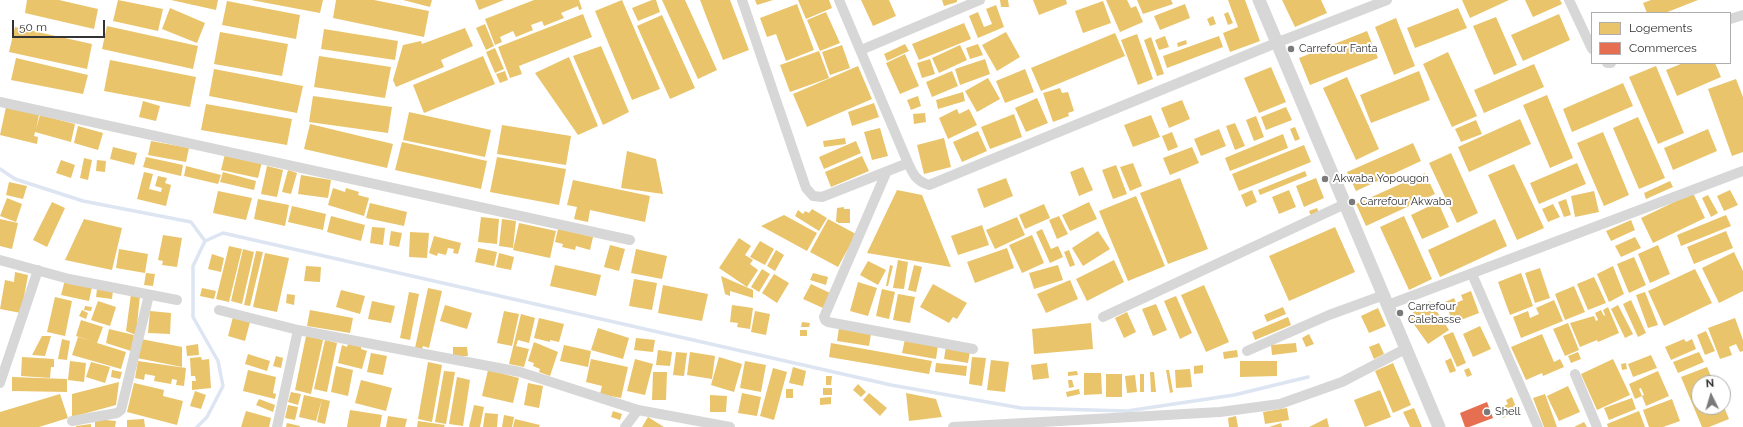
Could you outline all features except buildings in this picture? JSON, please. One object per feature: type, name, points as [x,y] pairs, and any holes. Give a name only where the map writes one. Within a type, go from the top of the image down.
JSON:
[{"type":"street","points":[[742,0],[806,188],[813,196],[822,197],[886,173],[908,163]]},
{"type":"street","points":[[839,0],[914,177],[920,182],[929,184],[1276,43],[1387,0]]},
{"type":"street","points":[[861,50],[980,0]]},
{"type":"street","points":[[1259,0],[1439,427]]},
{"type":"street","points":[[1569,0],[1591,47]]},
{"type":"street","points":[[1731,19],[1743,15]]},
{"type":"street","points":[[0,102],[630,240]]},
{"type":"street","points":[[1247,351],[1329,316],[1472,274],[1743,171]]},
{"type":"street","points":[[886,173],[824,317],[825,320],[973,349]]},
{"type":"street","points":[[1104,317],[1345,204]]},
{"type":"street","points":[[0,260],[69,279],[177,300]]},
{"type":"street","points":[[0,384],[38,270]]},
{"type":"street","points":[[1472,274],[1538,427]]},
{"type":"street","points":[[72,421],[118,413],[121,410],[149,295]]},
{"type":"street","points":[[219,310],[298,330],[520,372],[638,410],[730,427]]},
{"type":"street","points":[[277,427],[298,330]]},
{"type":"street","points":[[956,427],[1220,412],[1280,404],[1342,382],[1407,348]]},
{"type":"street","points":[[1574,374],[1597,427]]},
{"type":"street","points":[[625,427],[638,410]]},
{"type":"waterway","points":[[0,169],[15,179],[83,201],[191,222],[205,241]]},
{"type":"waterway","points":[[197,427],[207,417],[223,386],[218,361],[193,317],[193,266],[205,241],[223,233],[891,385],[1021,408],[1127,411],[1234,395],[1308,377]]},
{"type":"place","name":"Carrefour Fanta","points":[[1291,49]]},
{"type":"place","name":"Akwaba Yopougon","points":[[1325,179]]},
{"type":"place","name":"Carrefour Akwaba","points":[[1352,202]]},
{"type":"place","name":"Carrefour Calebasse","points":[[1400,313]]},
{"type":"place","name":"Shell","points":[[1487,412]]}]
